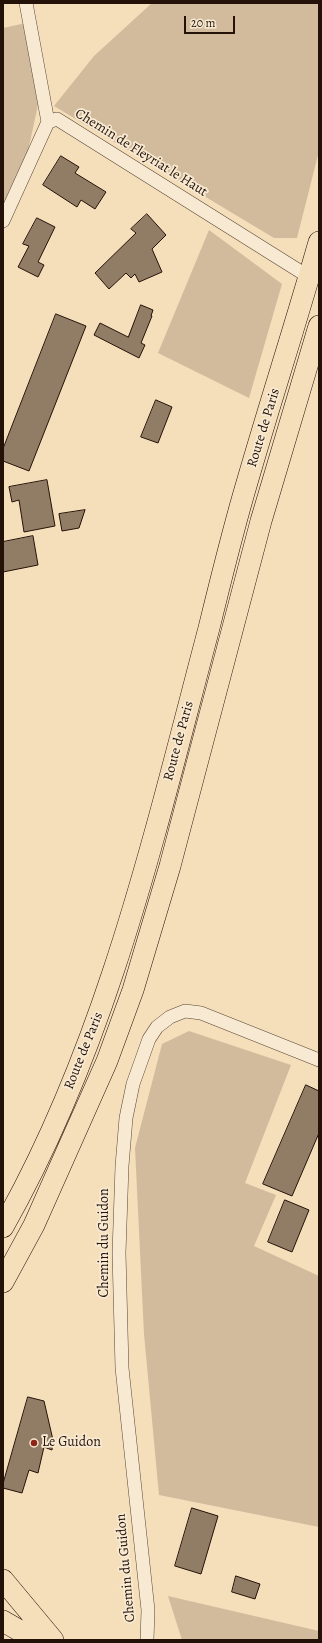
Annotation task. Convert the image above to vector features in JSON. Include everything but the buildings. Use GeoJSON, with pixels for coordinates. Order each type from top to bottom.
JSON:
{"type":"FeatureCollection","features":[{"type":"Feature","properties":{"kind":"main road","name":"Route de Paris"},"geometry":{"type":"LineString","coordinates":[[3,1227],[44,1146],[71,1085],[109,988],[143,875],[240,507],[319,242]]}},
{"type":"Feature","properties":{"kind":"main road","name":"Route de Paris"},"geometry":{"type":"LineString","coordinates":[[3,1282],[34,1225],[85,1111],[107,1061],[133,990],[170,866],[261,521],[319,326]]}},
{"type":"Feature","properties":{"kind":"main road"},"geometry":{"type":"LineString","coordinates":[[3,1580],[53,1640]]}},
{"type":"Feature","properties":{"kind":"main road"},"geometry":{"type":"LineString","coordinates":[[3,1621],[36,1640]]}},
{"type":"Feature","properties":{"kind":"street"},"geometry":{"type":"LineString","coordinates":[[3,221],[48,122],[26,3]]}},
{"type":"Feature","properties":{"kind":"street","name":"Chemin de Fleyriat le Haut"},"geometry":{"type":"LineString","coordinates":[[48,122],[57,119],[309,276]]}},
{"type":"Feature","properties":{"kind":"street","name":"Chemin du Guidon"},"geometry":{"type":"LineString","coordinates":[[147,1640],[148,1610],[122,1368],[119,1253],[122,1166],[126,1118],[133,1084],[149,1039],[153,1033],[170,1017],[185,1011],[201,1013],[319,1060]]}},
{"type":"Feature","properties":{"kind":"shaded area"},"geometry":{"type":"Polygon","coordinates":[[[152,3],[319,3],[319,151],[297,238],[274,238],[54,106],[94,56],[152,3]]]}},
{"type":"Feature","properties":{"kind":"shaded area"},"geometry":{"type":"Polygon","coordinates":[[[26,23],[38,105],[28,151],[3,204],[3,28],[26,23]]]}},
{"type":"Feature","properties":{"kind":"shaded area"},"geometry":{"type":"Polygon","coordinates":[[[209,230],[282,284],[249,398],[158,353],[209,230]]]}},
{"type":"Feature","properties":{"kind":"shaded area"},"geometry":{"type":"Polygon","coordinates":[[[189,1031],[291,1065],[245,1183],[276,1195],[254,1246],[319,1276],[319,1527],[159,1495],[144,1334],[135,1148],[162,1044],[189,1031]]]}},
{"type":"Feature","properties":{"kind":"shaded area"},"geometry":{"type":"Polygon","coordinates":[[[168,1596],[319,1631],[319,1640],[182,1640],[168,1596]]]}},
{"type":"Feature","properties":{"kind":"place","name":"Le Guidon"},"geometry":{"type":"Point","coordinates":[34,1443]}}]}
